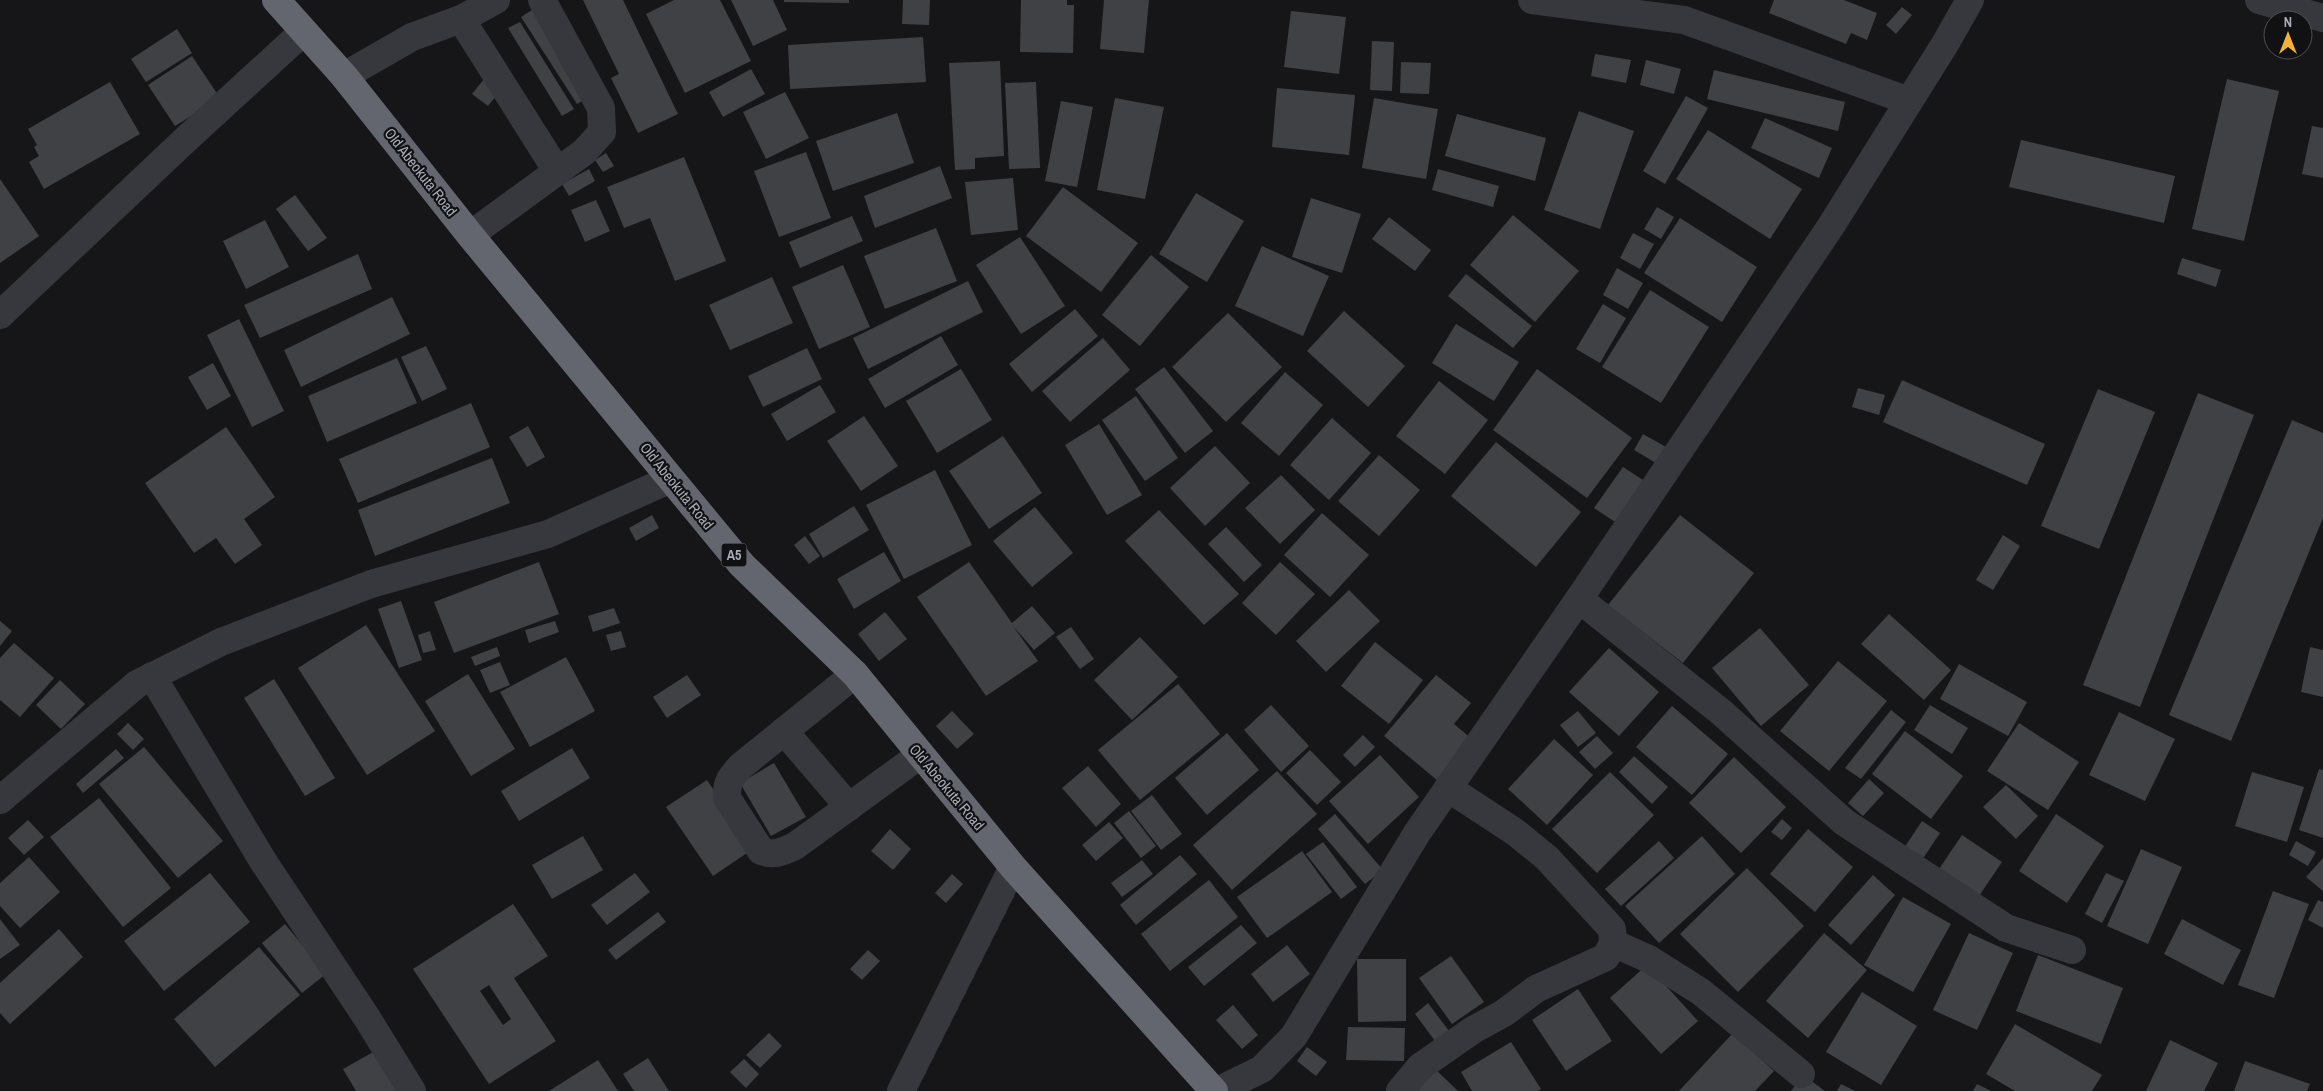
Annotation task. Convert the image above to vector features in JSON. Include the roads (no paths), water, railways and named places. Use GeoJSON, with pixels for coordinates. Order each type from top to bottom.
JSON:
{"type":"FeatureCollection","features":[{"type":"Feature","properties":{"kind":"highway","name":"Old Abeokuta Road"},"geometry":{"type":"LineString","coordinates":[[276,0],[344,76],[470,235],[742,565],[855,674],[1013,867],[1216,1091]]}},
{"type":"Feature","properties":{"kind":"street"},"geometry":{"type":"LineString","coordinates":[[344,76],[412,37],[461,19],[496,0]]}},
{"type":"Feature","properties":{"kind":"street"},"geometry":{"type":"LineString","coordinates":[[470,235],[584,152],[602,132],[601,108],[542,0]]}},
{"type":"Feature","properties":{"kind":"street"},"geometry":{"type":"LineString","coordinates":[[1532,0],[1684,20],[1909,101]]}},
{"type":"Feature","properties":{"kind":"street"},"geometry":{"type":"LineString","coordinates":[[1216,1091],[1262,1069],[1294,1036],[1417,833],[1831,226],[1970,0]]}},
{"type":"Feature","properties":{"kind":"street"},"geometry":{"type":"LineString","coordinates":[[2259,0],[2323,18]]}},
{"type":"Feature","properties":{"kind":"street"},"geometry":{"type":"LineString","coordinates":[[461,19],[557,171]]}},
{"type":"Feature","properties":{"kind":"street"},"geometry":{"type":"LineString","coordinates":[[0,315],[183,142],[303,32]]}},
{"type":"Feature","properties":{"kind":"street"},"geometry":{"type":"LineString","coordinates":[[0,800],[137,684],[221,642],[370,584],[548,534],[671,479]]}},
{"type":"Feature","properties":{"kind":"street"},"geometry":{"type":"LineString","coordinates":[[1578,599],[1721,712],[1844,822],[2006,928],[2072,950]]}},
{"type":"Feature","properties":{"kind":"street"},"geometry":{"type":"LineString","coordinates":[[855,674],[741,766],[729,780],[726,788],[727,798],[761,851],[778,854],[795,846],[920,755]]}},
{"type":"Feature","properties":{"kind":"street"},"geometry":{"type":"LineString","coordinates":[[152,676],[263,861],[367,1018],[412,1091]]}},
{"type":"Feature","properties":{"kind":"street"},"geometry":{"type":"LineString","coordinates":[[784,732],[849,807]]}},
{"type":"Feature","properties":{"kind":"street"},"geometry":{"type":"LineString","coordinates":[[1400,1091],[1420,1067],[1473,1030],[1504,1013],[1536,989],[1606,957],[1613,943],[1612,930],[1546,858],[1515,832],[1448,788]]}},
{"type":"Feature","properties":{"kind":"street"},"geometry":{"type":"LineString","coordinates":[[901,1091],[1013,867]]}},
{"type":"Feature","properties":{"kind":"street"},"geometry":{"type":"LineString","coordinates":[[1613,943],[1649,959],[1701,992],[1801,1074]]}}]}
